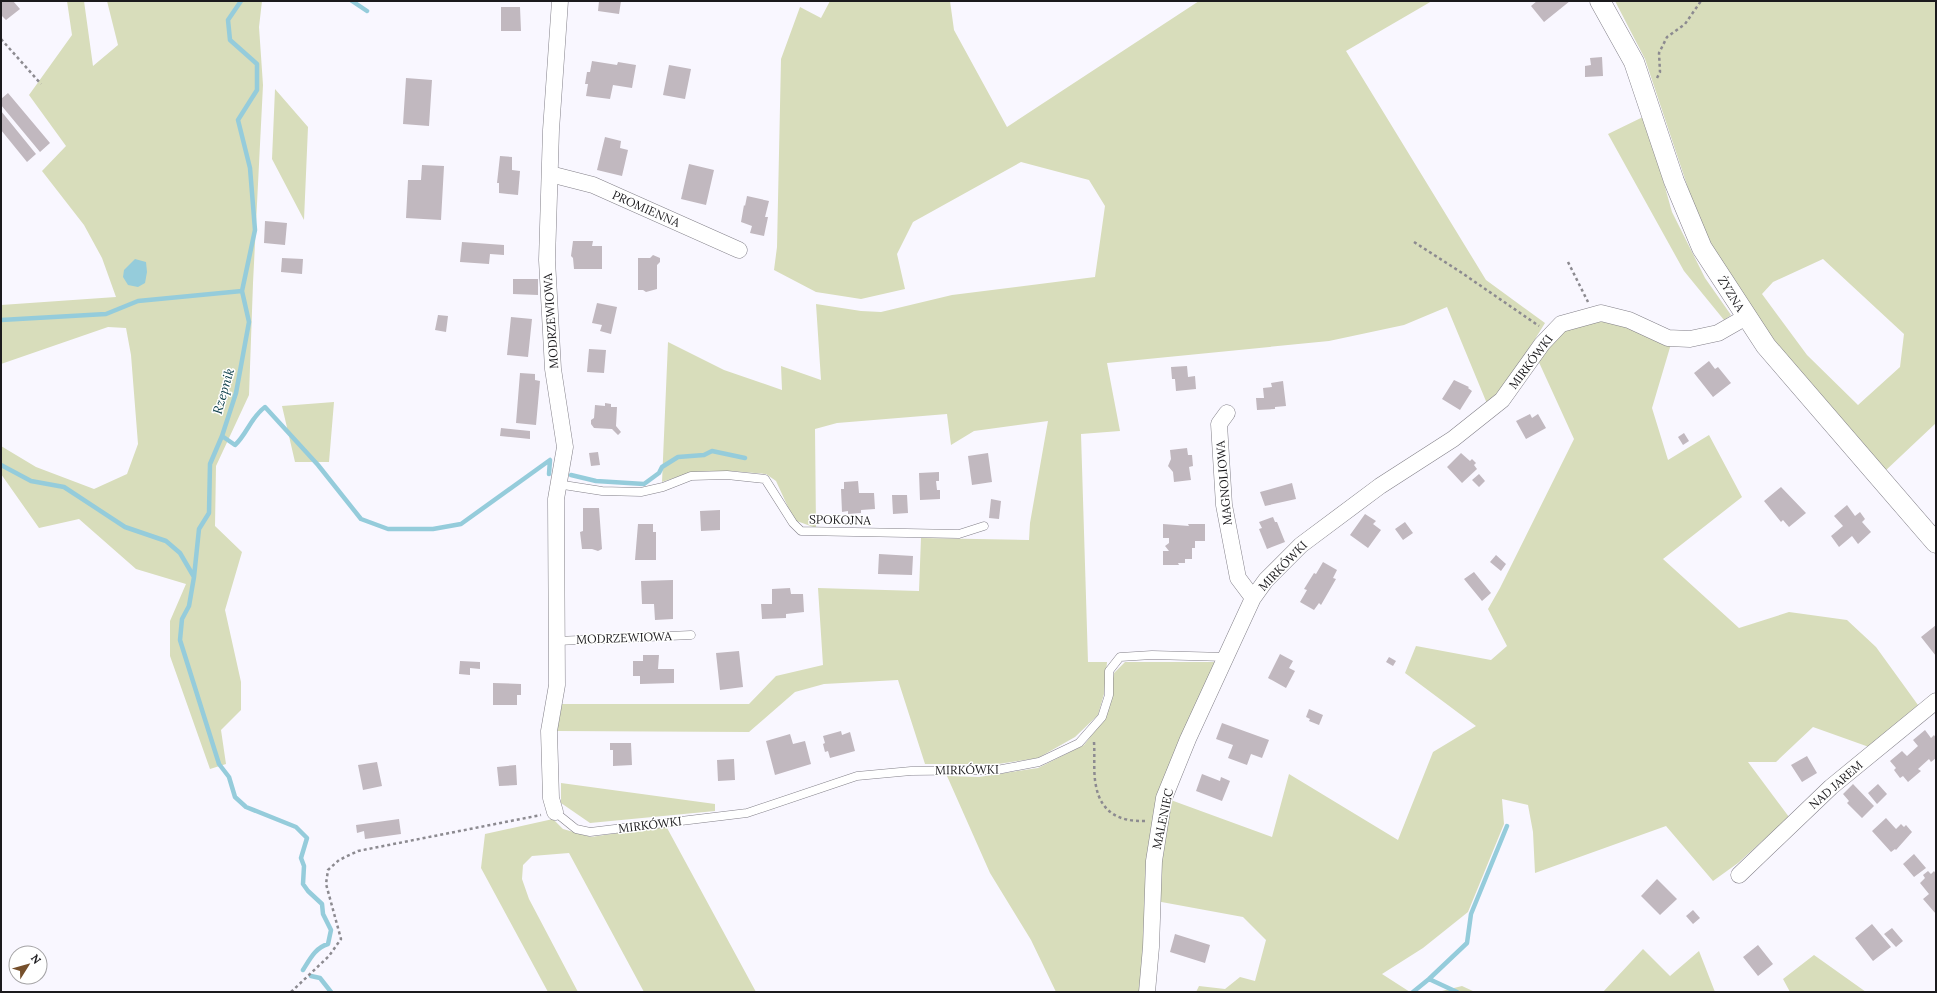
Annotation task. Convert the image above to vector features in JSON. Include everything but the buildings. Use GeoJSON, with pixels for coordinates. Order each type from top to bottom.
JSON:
{"type":"FeatureCollection","features":[{"type":"Feature","properties":{"kind":"street","name":"MODRZEWIOWA"},"geometry":{"type":"LineString","coordinates":[[555,812],[551,798],[549,731],[557,685],[556,498],[557,484],[565,447],[553,369],[547,260],[550,174],[560,1]]}},
{"type":"Feature","properties":{"kind":"street","name":"ŻYZNA"},"geometry":{"type":"LineString","coordinates":[[1600,1],[1634,62],[1674,181],[1702,248],[1766,346],[1936,543]]}},
{"type":"Feature","properties":{"kind":"street","name":"PROMIENNA"},"geometry":{"type":"LineString","coordinates":[[550,174],[593,185],[739,250]]}},
{"type":"Feature","properties":{"kind":"street","name":"MIRKÓWKI"},"geometry":{"type":"LineString","coordinates":[[1226,657],[1253,598],[1266,580],[1301,545],[1380,486],[1453,439],[1502,400],[1542,344],[1562,324],[1601,313],[1629,320],[1668,338],[1690,339],[1718,333],[1746,317]]}},
{"type":"Feature","properties":{"kind":"street","name":"MAGNOLIOWA"},"geometry":{"type":"LineString","coordinates":[[1227,413],[1219,424],[1224,505],[1238,578],[1253,598]]}},
{"type":"Feature","properties":{"kind":"street","name":"MALENIEC"},"geometry":{"type":"LineString","coordinates":[[1147,992],[1151,947],[1154,861],[1164,798],[1188,739],[1226,657]]}},
{"type":"Feature","properties":{"kind":"street","name":"NAD JAREM"},"geometry":{"type":"LineString","coordinates":[[1739,875],[1831,787],[1936,701]]}},
{"type":"Feature","properties":{"kind":"lane","name":"SPOKOJNA"},"geometry":{"type":"LineString","coordinates":[[557,484],[602,491],[640,492],[663,487],[691,476],[734,476],[765,479],[793,523],[801,531],[959,534],[984,526]]}},
{"type":"Feature","properties":{"kind":"lane","name":"MODRZEWIOWA"},"geometry":{"type":"LineString","coordinates":[[557,641],[691,635]]}},
{"type":"Feature","properties":{"kind":"lane","name":"MIRKÓWKI"},"geometry":{"type":"LineString","coordinates":[[555,812],[576,829],[590,832],[747,813],[857,776],[911,771],[997,770],[1039,762],[1078,743],[1102,717],[1109,695],[1109,671],[1120,657],[1152,655],[1226,657]]}},
{"type":"Feature","properties":{"kind":"path"},"geometry":{"type":"LineString","coordinates":[[1646,99],[1660,72],[1659,54],[1667,37],[1685,24],[1701,1]]}},
{"type":"Feature","properties":{"kind":"path"},"geometry":{"type":"LineString","coordinates":[[1,39],[41,84]]}},
{"type":"Feature","properties":{"kind":"path"},"geometry":{"type":"LineString","coordinates":[[1414,242],[1462,273],[1551,335]]}},
{"type":"Feature","properties":{"kind":"path"},"geometry":{"type":"LineString","coordinates":[[1568,262],[1595,315]]}},
{"type":"Feature","properties":{"kind":"path"},"geometry":{"type":"LineString","coordinates":[[1092,728],[1096,786],[1103,806],[1119,818],[1137,822],[1160,821]]}},
{"type":"Feature","properties":{"kind":"path"},"geometry":{"type":"LineString","coordinates":[[291,992],[329,956],[341,939],[326,884],[328,870],[339,860],[358,851],[555,812]]}},
{"type":"Feature","properties":{"kind":"green space"},"geometry":{"type":"Polygon","coordinates":[[[67,1],[84,1],[93,66],[118,45],[107,1],[262,1],[259,27],[263,85],[249,395],[216,466],[215,526],[242,552],[225,610],[241,682],[241,710],[221,730],[226,764],[210,769],[170,656],[170,621],[186,584],[136,569],[79,519],[39,528],[1,474],[1,446],[36,467],[94,489],[127,474],[138,444],[131,355],[126,328],[108,327],[1,364],[1,305],[116,297],[102,258],[84,225],[42,171],[66,146],[29,95],[72,35],[67,1]]]}},
{"type":"Feature","properties":{"kind":"green space"},"geometry":{"type":"Polygon","coordinates":[[[830,1],[950,1],[954,30],[1007,127],[1199,1],[1432,1],[1346,51],[1486,280],[1545,323],[1511,378],[1488,406],[1447,307],[1404,325],[1329,341],[1107,363],[1120,431],[1081,434],[1088,662],[1107,662],[1104,694],[1098,715],[1075,737],[1038,758],[998,764],[925,764],[898,680],[824,684],[795,692],[749,732],[557,731],[562,704],[749,704],[776,676],[823,665],[818,588],[919,591],[921,538],[1029,540],[1030,523],[1048,421],[974,431],[951,445],[947,414],[837,423],[815,429],[816,528],[794,520],[776,481],[766,474],[731,471],[689,473],[662,482],[668,342],[724,370],[782,390],[781,366],[821,380],[816,304],[861,311],[881,312],[952,295],[1095,277],[1105,206],[1089,180],[1021,162],[913,222],[897,254],[905,289],[861,299],[816,292],[774,270],[777,247],[781,59],[800,7],[821,18],[830,1]]]}},
{"type":"Feature","properties":{"kind":"green space"},"geometry":{"type":"Polygon","coordinates":[[[1615,1],[1936,1],[1936,423],[1884,472],[1744,304],[1708,248],[1645,59],[1615,1]],[[1823,259],[1773,282],[1762,294],[1807,355],[1858,405],[1900,367],[1904,334],[1823,259]]]}},
{"type":"Feature","properties":{"kind":"green space"},"geometry":{"type":"Polygon","coordinates":[[[275,89],[308,127],[304,220],[272,159],[275,89]]]}},
{"type":"Feature","properties":{"kind":"green space"},"geometry":{"type":"Polygon","coordinates":[[[1645,116],[1672,212],[1705,278],[1731,315],[1724,320],[1684,271],[1608,134],[1645,116]]]}},
{"type":"Feature","properties":{"kind":"green space"},"geometry":{"type":"Polygon","coordinates":[[[1597,319],[1627,325],[1671,344],[1652,408],[1668,460],[1709,435],[1742,497],[1663,559],[1739,628],[1789,612],[1847,620],[1876,647],[1918,705],[1869,747],[1813,727],[1776,762],[1748,762],[1789,817],[1738,863],[1713,881],[1666,826],[1535,873],[1533,832],[1528,805],[1502,799],[1504,824],[1468,912],[1423,948],[1382,974],[1410,992],[1196,992],[1199,986],[1225,989],[1240,977],[1255,981],[1266,940],[1243,917],[1156,901],[1168,799],[1272,837],[1289,774],[1398,840],[1433,752],[1476,726],[1405,673],[1416,646],[1491,660],[1507,646],[1488,609],[1500,588],[1574,439],[1537,358],[1565,330],[1597,319]]]}},
{"type":"Feature","properties":{"kind":"green space"},"geometry":{"type":"Polygon","coordinates":[[[334,402],[329,462],[295,462],[282,406],[334,402]]]}},
{"type":"Feature","properties":{"kind":"green space"},"geometry":{"type":"Polygon","coordinates":[[[1125,662],[1217,662],[1163,789],[1143,992],[1056,992],[1031,940],[990,873],[947,776],[979,777],[1038,768],[1084,745],[1106,717],[1114,673],[1125,662]]]}},
{"type":"Feature","properties":{"kind":"green space"},"geometry":{"type":"Polygon","coordinates":[[[561,783],[715,804],[715,811],[590,823],[561,803],[561,783]]]}},
{"type":"Feature","properties":{"kind":"green space"},"geometry":{"type":"Polygon","coordinates":[[[553,819],[563,829],[591,837],[666,826],[756,992],[644,992],[569,853],[532,856],[523,865],[522,879],[529,899],[578,992],[548,992],[481,868],[485,834],[553,819]]]}},
{"type":"Feature","properties":{"kind":"green space"},"geometry":{"type":"Polygon","coordinates":[[[1643,949],[1670,976],[1699,951],[1715,992],[1603,992],[1643,949]]]}},
{"type":"Feature","properties":{"kind":"green space"},"geometry":{"type":"Polygon","coordinates":[[[1814,955],[1866,992],[1790,992],[1783,979],[1814,955]]]}},
{"type":"Feature","properties":{"kind":"green space"},"geometry":{"type":"Polygon","coordinates":[[[1462,986],[1475,992],[1438,992],[1462,986]]]}},
{"type":"Feature","properties":{"kind":"water"},"geometry":{"type":"Polygon","coordinates":[[[135,259],[146,262],[147,272],[145,283],[138,287],[128,285],[123,277],[124,270],[135,259]]]}},
{"type":"Feature","properties":{"kind":"waterway","name":"Rzepnik"},"geometry":{"type":"LineString","coordinates":[[1,465],[31,481],[64,487],[125,527],[166,541],[180,553],[194,577],[199,529],[209,513],[210,464],[222,436],[236,393],[249,322],[242,291],[255,230],[250,168],[238,120],[257,90],[257,64],[230,40],[228,20],[241,1]]}},
{"type":"Feature","properties":{"kind":"waterway"},"geometry":{"type":"LineString","coordinates":[[352,1],[367,11]]}},
{"type":"Feature","properties":{"kind":"waterway"},"geometry":{"type":"LineString","coordinates":[[1,320],[106,314],[138,301],[242,291]]}},
{"type":"Feature","properties":{"kind":"waterway"},"geometry":{"type":"LineString","coordinates":[[222,436],[235,445],[243,436],[256,416],[265,407],[318,465],[361,519],[388,529],[433,529],[461,524],[550,460],[549,474]]}},
{"type":"Feature","properties":{"kind":"waterway"},"geometry":{"type":"LineString","coordinates":[[571,475],[596,481],[644,484],[659,473],[662,467],[678,457],[704,455],[712,451],[745,458]]}},
{"type":"Feature","properties":{"kind":"waterway"},"geometry":{"type":"LineString","coordinates":[[194,577],[189,606],[182,619],[180,640],[219,764],[229,777],[235,797],[246,807],[296,827],[307,838],[301,858],[304,866],[303,884],[322,904],[323,914],[331,930],[328,944],[316,951],[303,970]]}},
{"type":"Feature","properties":{"kind":"waterway"},"geometry":{"type":"LineString","coordinates":[[1413,992],[1467,943],[1471,914],[1507,826]]}},
{"type":"Feature","properties":{"kind":"waterway"},"geometry":{"type":"LineString","coordinates":[[311,976],[320,978],[331,992]]}},
{"type":"Feature","properties":{"kind":"waterway"},"geometry":{"type":"LineString","coordinates":[[1429,979],[1457,992]]}}]}
